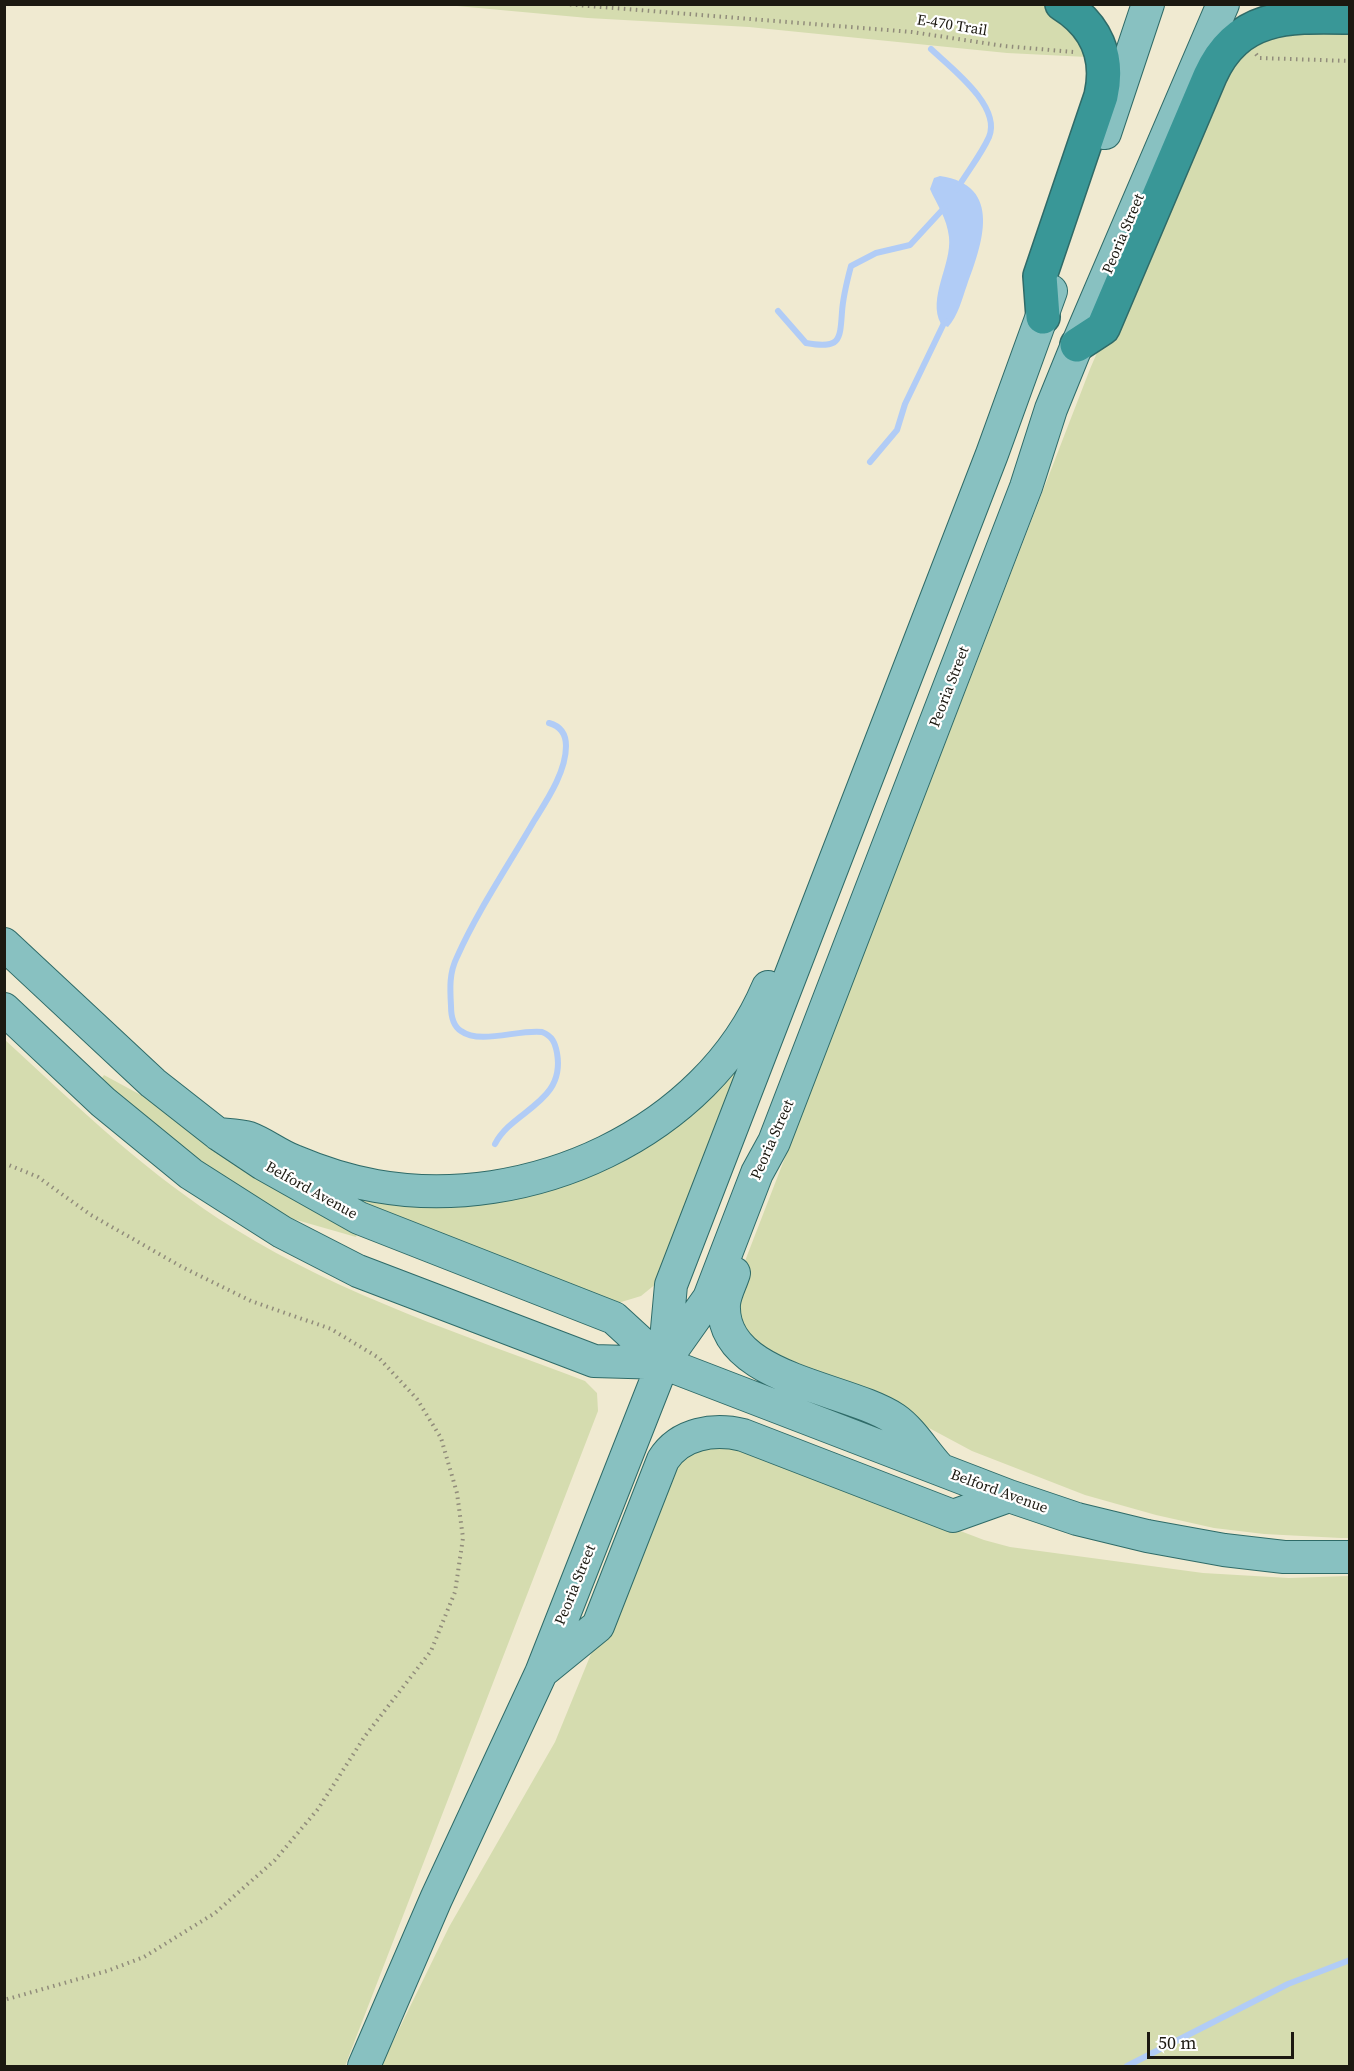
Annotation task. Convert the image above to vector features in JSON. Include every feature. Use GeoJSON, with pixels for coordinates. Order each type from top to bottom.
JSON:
{"type":"FeatureCollection","features":[{"type":"Feature","properties":{"kind":"highway"},"geometry":{"type":"LineString","coordinates":[[1042,317],[1040,276],[1101,96],[1104,79],[1102,53],[1096,37],[1080,17],[1062,4]]}},
{"type":"Feature","properties":{"kind":"highway"},"geometry":{"type":"LineString","coordinates":[[1077,345],[1103,328],[1210,76],[1227,48],[1251,30],[1270,20],[1298,16],[1350,17]]}},
{"type":"Feature","properties":{"kind":"main road","name":"Peoria Street"},"geometry":{"type":"LineString","coordinates":[[663,1363],[671,1285],[1042,317],[1148,4]]}},
{"type":"Feature","properties":{"kind":"main road","name":"Peoria Street"},"geometry":{"type":"LineString","coordinates":[[364,2067],[436,1899],[541,1673],[663,1363],[709,1298],[757,1173],[774,1142],[1014,519],[1051,409],[1223,4]]}},
{"type":"Feature","properties":{"kind":"main road"},"geometry":{"type":"LineString","coordinates":[[218,1134],[249,1138],[291,1160],[343,1179],[408,1190],[466,1190],[502,1185],[564,1169],[603,1153],[653,1123],[683,1100],[733,1047],[767,991],[815,871],[841,844]]}},
{"type":"Feature","properties":{"kind":"main road","name":"Belford Avenue"},"geometry":{"type":"LineString","coordinates":[[4,944],[153,1083],[218,1134],[284,1178],[359,1218],[614,1318],[663,1363]]}},
{"type":"Feature","properties":{"kind":"main road","name":"Belford Avenue"},"geometry":{"type":"LineString","coordinates":[[4,1009],[102,1102],[166,1155],[247,1211],[317,1251],[358,1271],[594,1361],[663,1363],[940,1470],[1077,1519],[1172,1542],[1266,1555],[1350,1557]]}},
{"type":"Feature","properties":{"kind":"main road"},"geometry":{"type":"LineString","coordinates":[[774,1142],[771,1180],[724,1299],[724,1313],[732,1336],[746,1354],[768,1368],[896,1420],[940,1470]]}},
{"type":"Feature","properties":{"kind":"main road"},"geometry":{"type":"LineString","coordinates":[[541,1673],[597,1626],[663,1460],[674,1447],[693,1436],[716,1432],[743,1436],[953,1516],[1009,1496]]}},
{"type":"Feature","properties":{"kind":"path","name":"E-470 Trail"},"geometry":{"type":"LineString","coordinates":[[564,4],[895,30],[1004,46],[1084,52]]}},
{"type":"Feature","properties":{"kind":"path"},"geometry":{"type":"LineString","coordinates":[[1254,51],[1259,58],[1350,61]]}},
{"type":"Feature","properties":{"kind":"path"},"geometry":{"type":"LineString","coordinates":[[4,1163],[32,1174],[91,1215],[182,1267],[251,1301],[332,1329],[379,1358],[417,1399],[441,1438],[458,1493],[463,1538],[455,1592],[431,1651],[365,1736],[318,1809],[275,1860],[215,1913],[144,1957],[107,1971],[4,2000]]}},
{"type":"Feature","properties":{"kind":"green space"},"geometry":{"type":"Polygon","coordinates":[[[446,5],[1045,5],[1069,19],[1087,57],[1007,53],[749,27],[588,18],[446,5]]]}},
{"type":"Feature","properties":{"kind":"green space"},"geometry":{"type":"Polygon","coordinates":[[[1350,27],[1349,1538],[1341,1538],[1264,1534],[1214,1528],[1156,1515],[1085,1495],[972,1451],[873,1398],[749,1345],[733,1292],[1090,369],[1205,102],[1254,39],[1350,27]]]}},
{"type":"Feature","properties":{"kind":"green space"},"geometry":{"type":"Polygon","coordinates":[[[4,1039],[144,1164],[173,1187],[235,1229],[276,1253],[362,1295],[585,1381],[597,1393],[598,1411],[345,2066],[5,2066],[4,1039]]]}},
{"type":"Feature","properties":{"kind":"green space"},"geometry":{"type":"Polygon","coordinates":[[[737,1063],[741,1066],[657,1283],[641,1296],[618,1303],[394,1220],[344,1193],[512,1193],[737,1063]]]}},
{"type":"Feature","properties":{"kind":"green space"},"geometry":{"type":"Polygon","coordinates":[[[104,1075],[161,1106],[359,1230],[356,1237],[286,1217],[238,1192],[99,1082],[104,1075]]]}},
{"type":"Feature","properties":{"kind":"green space"},"geometry":{"type":"Polygon","coordinates":[[[729,1443],[984,1540],[1010,1547],[1203,1573],[1289,1578],[1349,1576],[1349,2066],[381,2066],[449,1927],[555,1742],[660,1485],[681,1453],[729,1443]]]}},
{"type":"Feature","properties":{"kind":"water"},"geometry":{"type":"Polygon","coordinates":[[[940,176],[960,182],[973,191],[981,204],[983,219],[982,235],[973,269],[957,313],[948,327],[941,324],[937,314],[937,303],[949,248],[949,237],[944,218],[930,189],[934,178],[940,176]]]}},
{"type":"Feature","properties":{"kind":"waterway"},"geometry":{"type":"LineString","coordinates":[[931,49],[972,88],[988,113],[991,125],[986,144],[957,189]]}},
{"type":"Feature","properties":{"kind":"waterway"},"geometry":{"type":"LineString","coordinates":[[778,311],[806,343],[826,345],[836,341],[839,336],[844,294],[851,266],[876,253],[910,245],[945,207]]}},
{"type":"Feature","properties":{"kind":"waterway"},"geometry":{"type":"LineString","coordinates":[[870,462],[897,430],[905,404],[945,321]]}},
{"type":"Feature","properties":{"kind":"waterway"},"geometry":{"type":"LineString","coordinates":[[495,1144],[503,1132],[546,1095],[554,1084],[558,1070],[556,1049],[551,1038],[542,1032],[478,1037],[458,1029],[451,1013],[451,975],[454,963],[474,922],[550,795],[563,766],[565,737],[562,731],[549,723]]}},
{"type":"Feature","properties":{"kind":"waterway"},"geometry":{"type":"LineString","coordinates":[[1127,2066],[1288,1984],[1350,1960]]}}]}
